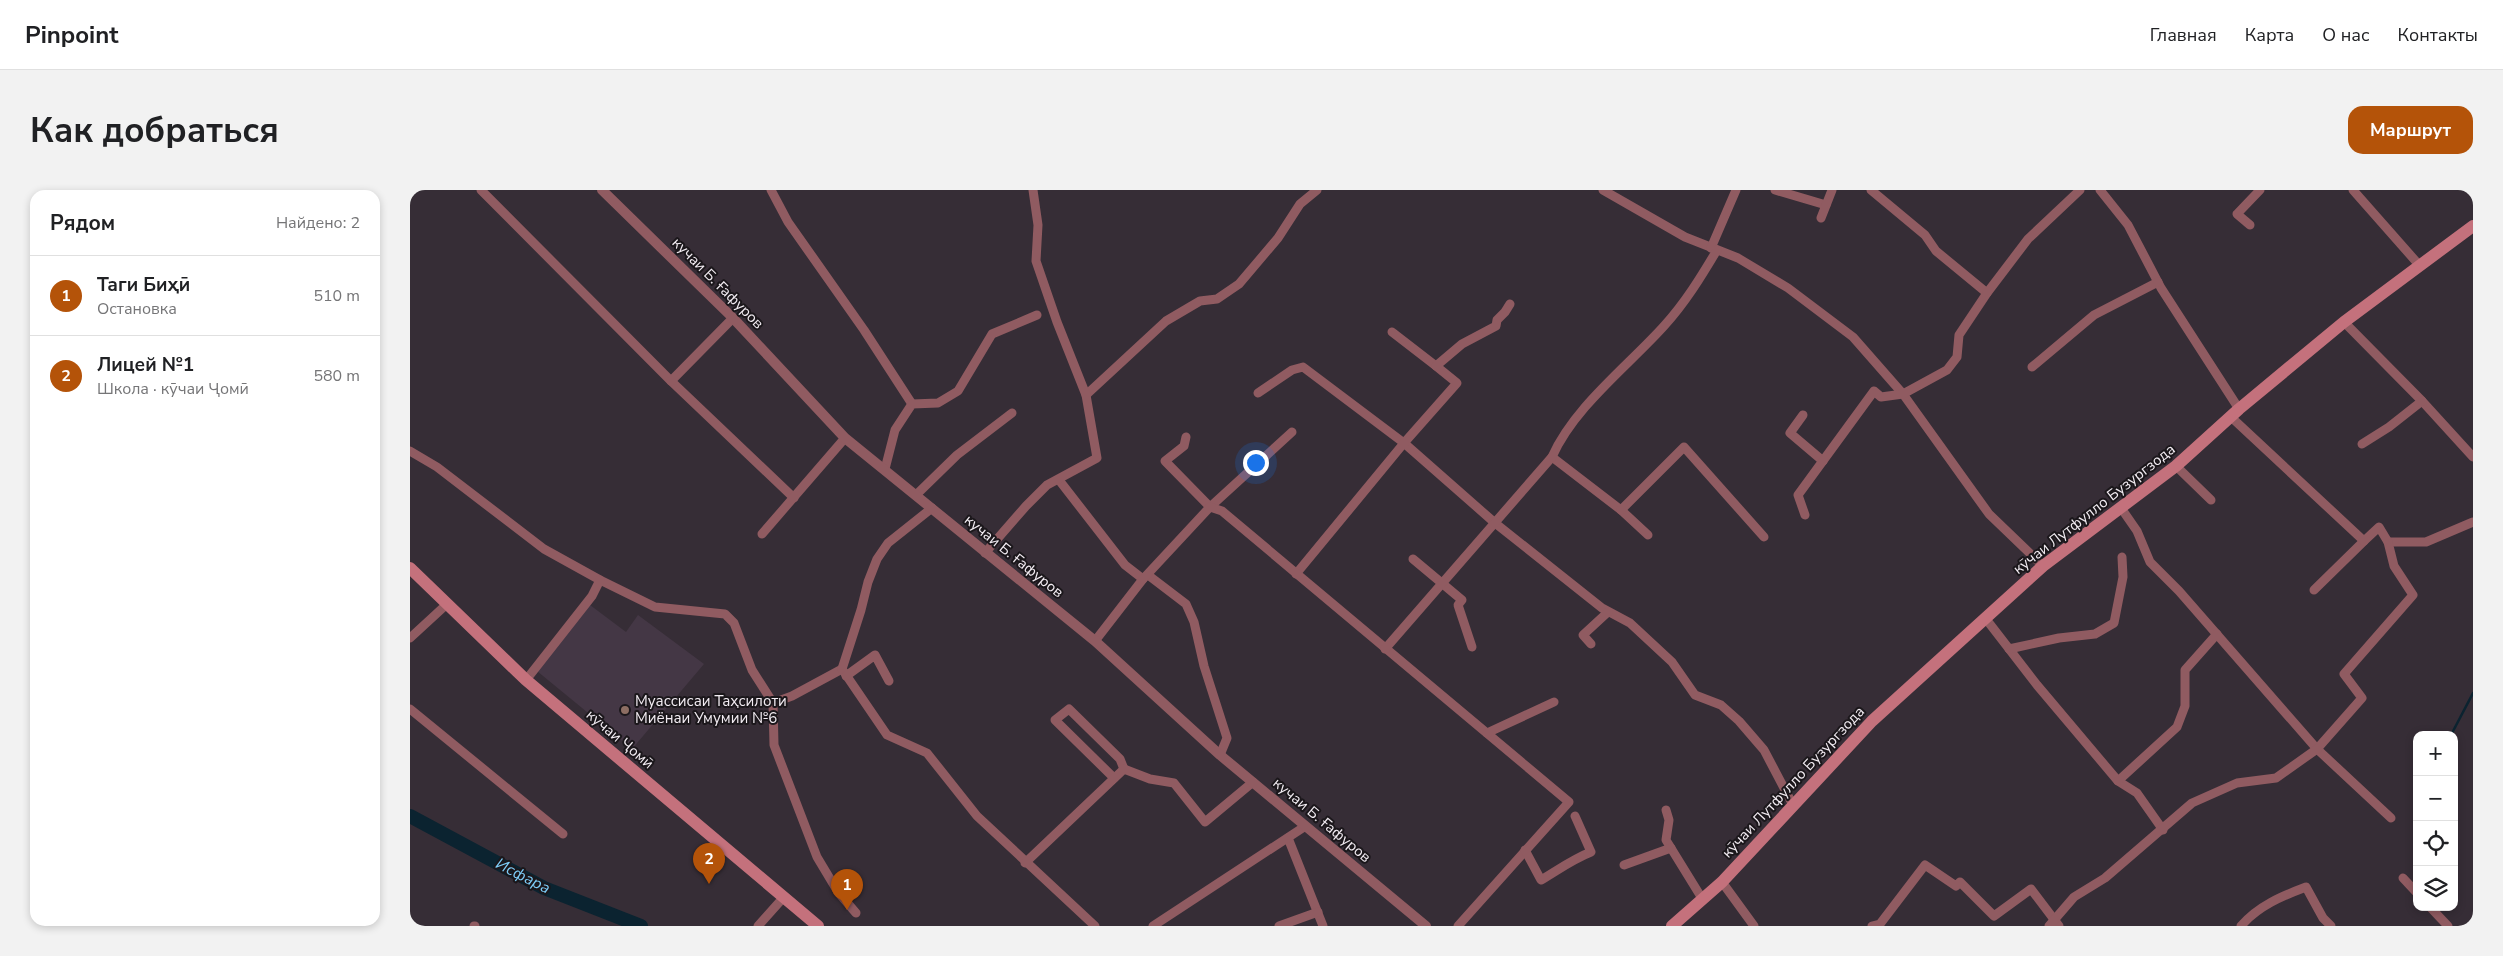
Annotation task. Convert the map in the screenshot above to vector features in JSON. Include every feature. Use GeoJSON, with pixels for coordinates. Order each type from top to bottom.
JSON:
{"type":"FeatureCollection","features":[{"type":"Feature","properties":{"kind":"main road","name":"кӯчаи Лутфулло Бузургзода"},"geometry":{"type":"LineString","coordinates":[[1672,926],[1722,882],[1872,721],[1986,620],[2043,566],[2176,466],[2235,413],[2344,322],[2473,226]]}},
{"type":"Feature","properties":{"kind":"main road","name":"кӯчаи Ҷомӣ"},"geometry":{"type":"LineString","coordinates":[[410,568],[526,680],[818,926]]}},
{"type":"Feature","properties":{"kind":"street"},"geometry":{"type":"LineString","coordinates":[[481,190],[670,380],[794,498]]}},
{"type":"Feature","properties":{"kind":"street","name":"кучаи Б. Ғафуров"},"geometry":{"type":"LineString","coordinates":[[602,190],[733,318],[845,438],[1096,641],[1220,756],[1426,926]]}},
{"type":"Feature","properties":{"kind":"street"},"geometry":{"type":"LineString","coordinates":[[771,190],[788,222],[864,330],[912,404]]}},
{"type":"Feature","properties":{"kind":"street"},"geometry":{"type":"LineString","coordinates":[[985,553],[1047,485],[1098,458],[1086,394],[1057,322],[1036,260],[1038,225],[1033,190]]}},
{"type":"Feature","properties":{"kind":"street"},"geometry":{"type":"LineString","coordinates":[[1086,394],[1166,321],[1200,301],[1217,299],[1239,284],[1278,238],[1300,204],[1318,190]]}},
{"type":"Feature","properties":{"kind":"street"},"geometry":{"type":"LineString","coordinates":[[1603,190],[1652,220],[1738,258],[1788,288],[1853,337],[1904,394],[1989,514],[2043,566]]}},
{"type":"Feature","properties":{"kind":"street"},"geometry":{"type":"LineString","coordinates":[[1385,649],[1552,457],[1560,438],[1687,300],[1714,249],[1736,190]]}},
{"type":"Feature","properties":{"kind":"street"},"geometry":{"type":"LineString","coordinates":[[1775,190],[1826,206]]}},
{"type":"Feature","properties":{"kind":"street"},"geometry":{"type":"LineString","coordinates":[[1820,218],[1832,190]]}},
{"type":"Feature","properties":{"kind":"street"},"geometry":{"type":"LineString","coordinates":[[1871,190],[1925,235],[1936,251],[1987,294]]}},
{"type":"Feature","properties":{"kind":"street"},"geometry":{"type":"LineString","coordinates":[[1805,515],[1798,495],[1874,391],[1881,397],[1904,394],[1937,376],[1952,364],[1957,357],[1959,335],[1987,294],[2028,239],[2080,190]]}},
{"type":"Feature","properties":{"kind":"street"},"geometry":{"type":"LineString","coordinates":[[2100,190],[2128,225],[2158,282],[2235,413],[2364,542]]}},
{"type":"Feature","properties":{"kind":"street"},"geometry":{"type":"LineString","coordinates":[[2250,225],[2238,214],[2260,190]]}},
{"type":"Feature","properties":{"kind":"street"},"geometry":{"type":"LineString","coordinates":[[2353,190],[2420,266]]}},
{"type":"Feature","properties":{"kind":"street"},"geometry":{"type":"LineString","coordinates":[[2032,367],[2094,315],[2158,282]]}},
{"type":"Feature","properties":{"kind":"street"},"geometry":{"type":"LineString","coordinates":[[1436,366],[1462,344],[1496,326],[1496,320],[1510,304]]}},
{"type":"Feature","properties":{"kind":"street"},"geometry":{"type":"LineString","coordinates":[[912,404],[938,403],[958,391],[992,334],[1037,314]]}},
{"type":"Feature","properties":{"kind":"street"},"geometry":{"type":"LineString","coordinates":[[670,380],[733,318]]}},
{"type":"Feature","properties":{"kind":"street"},"geometry":{"type":"LineString","coordinates":[[2344,322],[2422,400],[2473,457]]}},
{"type":"Feature","properties":{"kind":"street"},"geometry":{"type":"LineString","coordinates":[[1296,574],[1404,443],[1457,384],[1392,332]]}},
{"type":"Feature","properties":{"kind":"street"},"geometry":{"type":"LineString","coordinates":[[1258,393],[1292,370],[1303,366],[1404,443],[1495,523],[1608,612],[1630,622],[1672,662],[1695,695],[1721,705],[1739,721],[1764,750],[1793,805]]}},
{"type":"Feature","properties":{"kind":"street"},"geometry":{"type":"LineString","coordinates":[[2362,444],[2388,427],[2422,400]]}},
{"type":"Feature","properties":{"kind":"street"},"geometry":{"type":"LineString","coordinates":[[885,469],[895,430],[912,404]]}},
{"type":"Feature","properties":{"kind":"street"},"geometry":{"type":"LineString","coordinates":[[916,495],[957,455],[1012,412]]}},
{"type":"Feature","properties":{"kind":"street"},"geometry":{"type":"LineString","coordinates":[[1803,415],[1790,433],[1823,461]]}},
{"type":"Feature","properties":{"kind":"street"},"geometry":{"type":"LineString","coordinates":[[1096,641],[1146,577],[1210,507],[1292,432]]}},
{"type":"Feature","properties":{"kind":"street"},"geometry":{"type":"LineString","coordinates":[[1186,437],[1184,446],[1165,461],[1210,507],[1222,511],[1568,802],[1458,926]]}},
{"type":"Feature","properties":{"kind":"street"},"geometry":{"type":"LineString","coordinates":[[762,534],[845,438]]}},
{"type":"Feature","properties":{"kind":"street"},"geometry":{"type":"LineString","coordinates":[[1621,510],[1684,447],[1764,537]]}},
{"type":"Feature","properties":{"kind":"street"},"geometry":{"type":"LineString","coordinates":[[410,451],[438,467],[544,549],[600,580],[655,607],[725,614],[734,623],[752,670],[773,703],[774,745],[817,857],[838,892],[856,913]]}},
{"type":"Feature","properties":{"kind":"street"},"geometry":{"type":"LineString","coordinates":[[1552,457],[1621,510],[1648,535]]}},
{"type":"Feature","properties":{"kind":"street"},"geometry":{"type":"LineString","coordinates":[[2176,466],[2211,500]]}},
{"type":"Feature","properties":{"kind":"street"},"geometry":{"type":"LineString","coordinates":[[1059,480],[1125,564],[1186,604],[1194,622],[1204,666],[1227,738],[1220,756]]}},
{"type":"Feature","properties":{"kind":"street"},"geometry":{"type":"LineString","coordinates":[[932,508],[888,543],[877,559],[868,582],[844,672],[887,735],[927,753],[977,816],[1025,863],[1095,926]]}},
{"type":"Feature","properties":{"kind":"street"},"geometry":{"type":"LineString","coordinates":[[2121,508],[2137,531],[2150,562],[2179,590],[2317,749],[2391,818]]}},
{"type":"Feature","properties":{"kind":"street"},"geometry":{"type":"LineString","coordinates":[[2388,542],[2426,542],[2473,522]]}},
{"type":"Feature","properties":{"kind":"street"},"geometry":{"type":"LineString","coordinates":[[1872,926],[1880,924],[1925,865],[1956,886],[1960,882],[1994,916],[2031,889],[2054,924],[2074,897],[2105,878],[2163,830],[2192,803],[2237,783],[2276,778],[2317,749],[2362,698],[2344,674],[2413,595],[2394,566],[2388,542],[2379,527],[2314,590]]}},
{"type":"Feature","properties":{"kind":"street"},"geometry":{"type":"LineString","coordinates":[[2009,649],[2060,638],[2095,634],[2114,623],[2123,577],[2122,557]]}},
{"type":"Feature","properties":{"kind":"street"},"geometry":{"type":"LineString","coordinates":[[1412,559],[1462,600],[1458,605],[1472,647]]}},
{"type":"Feature","properties":{"kind":"street"},"geometry":{"type":"LineString","coordinates":[[526,680],[592,596],[600,580]]}},
{"type":"Feature","properties":{"kind":"street"},"geometry":{"type":"LineString","coordinates":[[410,638],[447,604]]}},
{"type":"Feature","properties":{"kind":"street"},"geometry":{"type":"LineString","coordinates":[[1591,644],[1583,635],[1608,612]]}},
{"type":"Feature","properties":{"kind":"street"},"geometry":{"type":"LineString","coordinates":[[1986,620],[2118,781],[2137,792],[2163,830]]}},
{"type":"Feature","properties":{"kind":"street"},"geometry":{"type":"LineString","coordinates":[[2118,781],[2177,727],[2185,706],[2185,670],[2217,634]]}},
{"type":"Feature","properties":{"kind":"street"},"geometry":{"type":"LineString","coordinates":[[773,703],[844,672],[875,655],[888,680]]}},
{"type":"Feature","properties":{"kind":"street"},"geometry":{"type":"LineString","coordinates":[[1486,734],[1554,702]]}},
{"type":"Feature","properties":{"kind":"street"},"geometry":{"type":"LineString","coordinates":[[410,709],[563,834]]}},
{"type":"Feature","properties":{"kind":"street"},"geometry":{"type":"LineString","coordinates":[[1114,778],[1055,720],[1069,709],[1120,759],[1124,769],[1150,780],[1174,783],[1205,822],[1253,782]]}},
{"type":"Feature","properties":{"kind":"street"},"geometry":{"type":"LineString","coordinates":[[1025,863],[1124,769]]}},
{"type":"Feature","properties":{"kind":"street"},"geometry":{"type":"LineString","coordinates":[[1666,810],[1669,820],[1666,840],[1703,900]]}},
{"type":"Feature","properties":{"kind":"street"},"geometry":{"type":"LineString","coordinates":[[1526,850],[1541,880],[1565,866],[1571,860],[1591,852],[1575,816]]}},
{"type":"Feature","properties":{"kind":"street"},"geometry":{"type":"LineString","coordinates":[[1153,926],[1304,826]]}},
{"type":"Feature","properties":{"kind":"street"},"geometry":{"type":"LineString","coordinates":[[1288,838],[1323,926]]}},
{"type":"Feature","properties":{"kind":"street"},"geometry":{"type":"LineString","coordinates":[[1624,865],[1671,848]]}},
{"type":"Feature","properties":{"kind":"street"},"geometry":{"type":"LineString","coordinates":[[2403,878],[2413,889]]}},
{"type":"Feature","properties":{"kind":"street"},"geometry":{"type":"LineString","coordinates":[[1722,882],[1754,926]]}},
{"type":"Feature","properties":{"kind":"street"},"geometry":{"type":"LineString","coordinates":[[2241,926],[2248,918],[2277,898],[2306,888],[2323,918],[2331,926]]}},
{"type":"Feature","properties":{"kind":"street"},"geometry":{"type":"LineString","coordinates":[[758,926],[783,898]]}},
{"type":"Feature","properties":{"kind":"street"},"geometry":{"type":"LineString","coordinates":[[2434,911],[2448,926]]}},
{"type":"Feature","properties":{"kind":"street"},"geometry":{"type":"LineString","coordinates":[[1279,926],[1318,912]]}},
{"type":"Feature","properties":{"kind":"shaded area","name":"Муассисаи Таҳсилоти Миёнаи Умумии №6"},"geometry":{"type":"Polygon","coordinates":[[[590,605],[626,632],[638,615],[704,664],[632,749],[537,671],[590,605]]]}},
{"type":"Feature","properties":{"kind":"waterway"},"geometry":{"type":"LineString","coordinates":[[2453,731],[2473,693]]}},
{"type":"Feature","properties":{"kind":"waterway","name":"Исфара"},"geometry":{"type":"LineString","coordinates":[[410,816],[544,888],[641,926]]}},
{"type":"Feature","properties":{"kind":"place","name":"Муассисаи Таҳсилоти Миёнаи Умумии №6"},"geometry":{"type":"Point","coordinates":[625,710]}},
{"type":"Feature","properties":{"kind":"place","name":"Лицей №1"},"geometry":{"type":"Point","coordinates":[709,884]}},
{"type":"Feature","properties":{"kind":"place","name":"Таги Биҳӣ"},"geometry":{"type":"Point","coordinates":[847,910]}}]}
